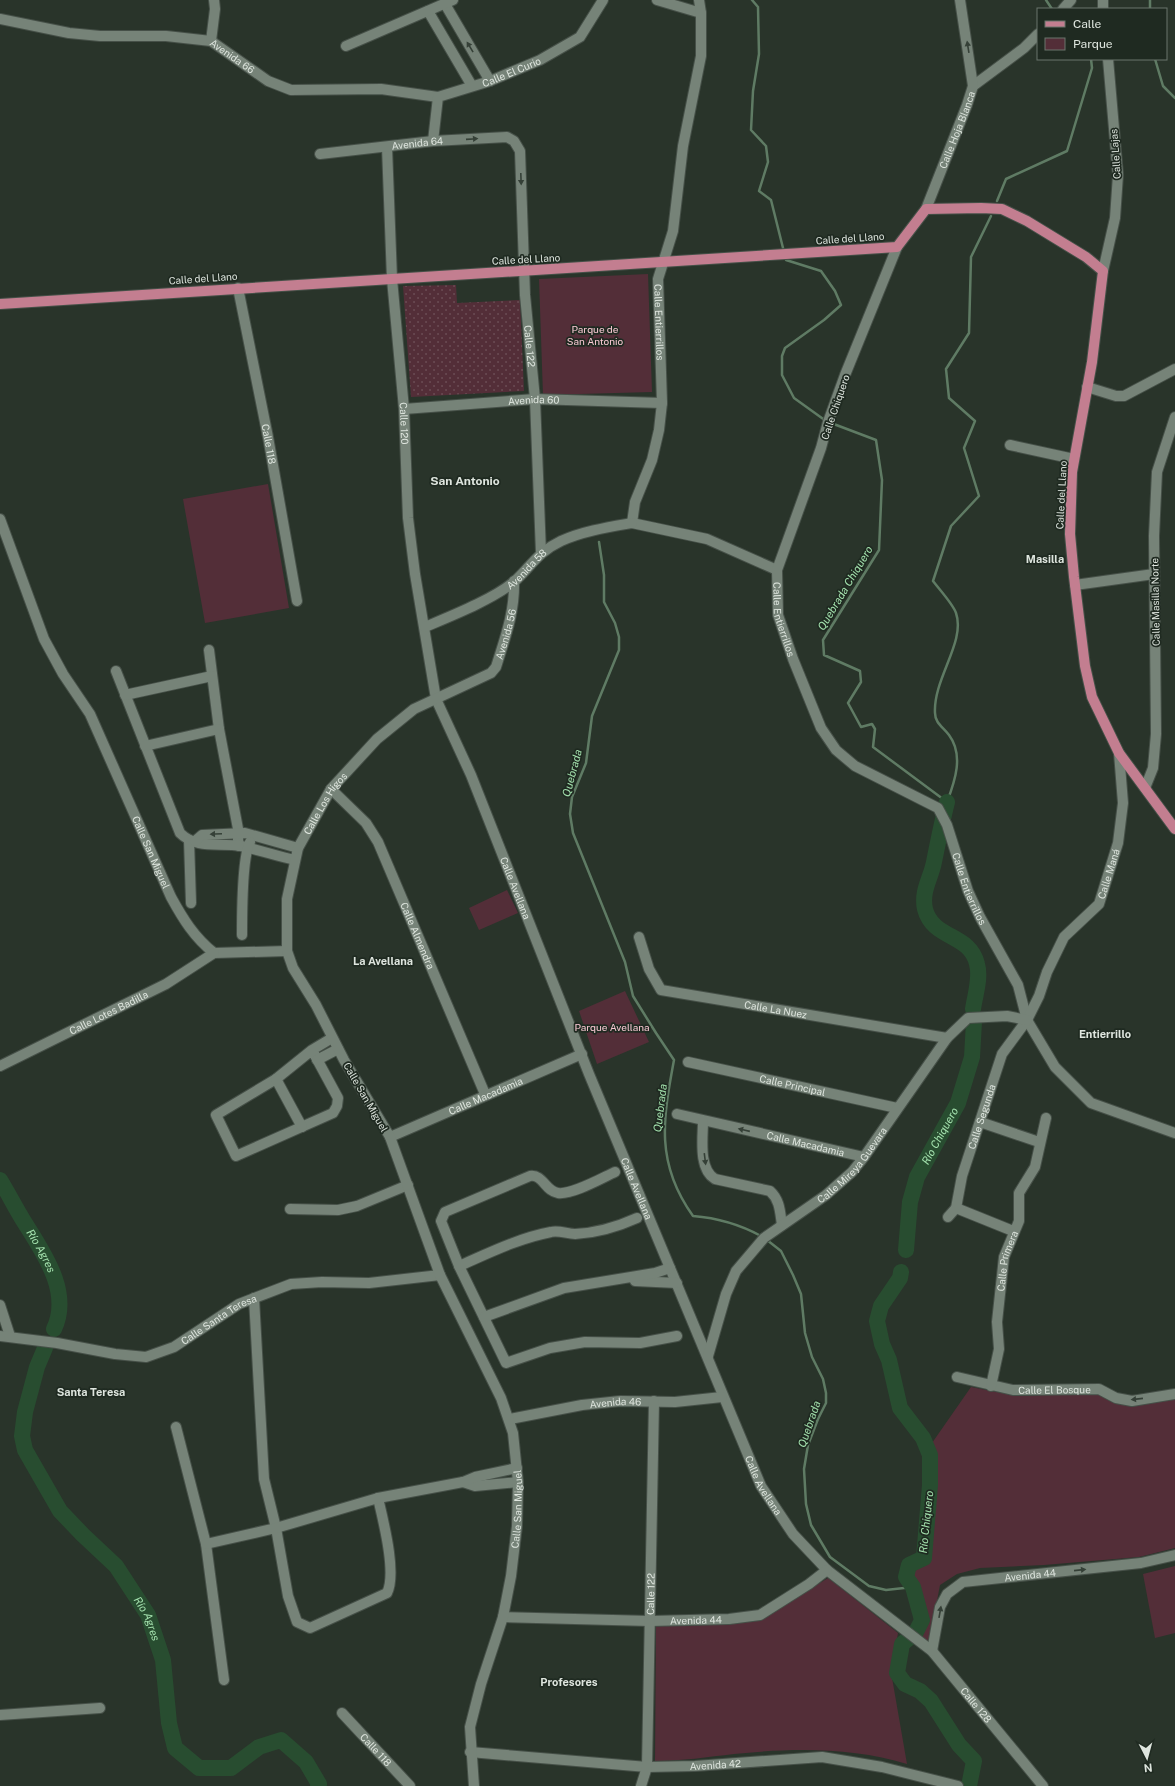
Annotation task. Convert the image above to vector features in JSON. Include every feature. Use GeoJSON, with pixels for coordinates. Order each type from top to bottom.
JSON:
{"type":"FeatureCollection","features":[{"type":"Feature","properties":{"kind":"main road","name":"Calle del Llano"},"geometry":{"type":"LineString","coordinates":[[0,304],[663,262],[767,254],[897,247],[926,209]]}},
{"type":"Feature","properties":{"kind":"main road"},"geometry":{"type":"LineString","coordinates":[[926,209],[1002,209],[1040,229],[1086,257],[1103,271]]}},
{"type":"Feature","properties":{"kind":"main road","name":"Calle del Llano"},"geometry":{"type":"LineString","coordinates":[[1103,271],[1092,362],[1074,459],[1070,534],[1085,666],[1092,697],[1119,753],[1175,829]]}},
{"type":"Feature","properties":{"kind":"street"},"geometry":{"type":"LineString","coordinates":[[211,41],[215,9],[214,0]]}},
{"type":"Feature","properties":{"kind":"street","name":"Calle El Curio"},"geometry":{"type":"LineString","coordinates":[[438,97],[490,81],[540,60],[580,37],[603,0]]}},
{"type":"Feature","properties":{"kind":"street"},"geometry":{"type":"LineString","coordinates":[[657,0],[701,13]]}},
{"type":"Feature","properties":{"kind":"street","name":"Calle Entierrillos"},"geometry":{"type":"LineString","coordinates":[[699,0],[701,13],[701,56],[684,146],[673,231],[658,279],[662,403],[659,430],[652,460],[635,502],[632,523],[707,539],[777,570],[778,615],[793,660],[821,728],[836,750],[855,766],[938,808],[947,825],[968,890],[980,917],[1018,985],[1027,1020],[1055,1066],[1091,1103],[1175,1133]]}},
{"type":"Feature","properties":{"kind":"street","name":"Calle Hoja Blanca"},"geometry":{"type":"LineString","coordinates":[[926,209],[973,86],[960,0]]}},
{"type":"Feature","properties":{"kind":"street"},"geometry":{"type":"LineString","coordinates":[[1063,8],[1071,0]]}},
{"type":"Feature","properties":{"kind":"street"},"geometry":{"type":"LineString","coordinates":[[346,46],[449,2],[490,81]]}},
{"type":"Feature","properties":{"kind":"street"},"geometry":{"type":"LineString","coordinates":[[428,11],[472,86]]}},
{"type":"Feature","properties":{"kind":"street","name":"Avenida 66"},"geometry":{"type":"LineString","coordinates":[[0,18],[69,33],[100,36],[166,36],[211,41],[268,82],[290,90],[399,90],[438,97]]}},
{"type":"Feature","properties":{"kind":"street"},"geometry":{"type":"LineString","coordinates":[[973,86],[1024,48],[1037,35]]}},
{"type":"Feature","properties":{"kind":"street","name":"Calle Lajas"},"geometry":{"type":"LineString","coordinates":[[1103,271],[1115,218],[1118,175],[1108,60]]}},
{"type":"Feature","properties":{"kind":"street"},"geometry":{"type":"LineString","coordinates":[[433,141],[438,97]]}},
{"type":"Feature","properties":{"kind":"street","name":"Avenida 64"},"geometry":{"type":"LineString","coordinates":[[320,154],[433,141],[507,137],[514,141]]}},
{"type":"Feature","properties":{"kind":"street","name":"Calle 122"},"geometry":{"type":"LineString","coordinates":[[514,141],[520,151],[524,271],[536,399],[541,553]]}},
{"type":"Feature","properties":{"kind":"street","name":"Calle 120"},"geometry":{"type":"LineString","coordinates":[[387,147],[392,279],[404,409],[408,518],[415,574],[436,699]]}},
{"type":"Feature","properties":{"kind":"street","name":"Calle Chiquero"},"geometry":{"type":"LineString","coordinates":[[777,570],[821,448],[828,422],[845,375],[897,247]]}},
{"type":"Feature","properties":{"kind":"street","name":"Calle 118"},"geometry":{"type":"LineString","coordinates":[[238,288],[268,437],[297,601]]}},
{"type":"Feature","properties":{"kind":"street"},"geometry":{"type":"LineString","coordinates":[[1087,387],[1116,396],[1124,396],[1175,369]]}},
{"type":"Feature","properties":{"kind":"street","name":"Avenida 60"},"geometry":{"type":"LineString","coordinates":[[404,409],[536,399],[662,403]]}},
{"type":"Feature","properties":{"kind":"street","name":"Calle Masilla Norte"},"geometry":{"type":"LineString","coordinates":[[1145,788],[1153,768],[1156,734],[1154,574],[1158,472],[1175,417]]}},
{"type":"Feature","properties":{"kind":"street"},"geometry":{"type":"LineString","coordinates":[[1010,445],[1074,459]]}},
{"type":"Feature","properties":{"kind":"street","name":"Calle San Miguel"},"geometry":{"type":"LineString","coordinates":[[0,519],[44,638],[90,714],[171,897],[186,925],[199,941],[214,953]]}},
{"type":"Feature","properties":{"kind":"street","name":"Avenida 58"},"geometry":{"type":"LineString","coordinates":[[425,627],[479,602],[514,581],[541,553],[561,541],[581,534],[632,523]]}},
{"type":"Feature","properties":{"kind":"street"},"geometry":{"type":"LineString","coordinates":[[1075,585],[1154,574]]}},
{"type":"Feature","properties":{"kind":"street","name":"Avenida 56"},"geometry":{"type":"LineString","coordinates":[[436,699],[491,673],[496,667],[515,600],[514,581]]}},
{"type":"Feature","properties":{"kind":"street"},"geometry":{"type":"LineString","coordinates":[[209,650],[219,729],[239,834],[238,839],[243,847],[242,935]]}},
{"type":"Feature","properties":{"kind":"street"},"geometry":{"type":"LineString","coordinates":[[116,671],[180,833],[203,845],[243,847],[295,860]]}},
{"type":"Feature","properties":{"kind":"street"},"geometry":{"type":"LineString","coordinates":[[126,695],[212,676]]}},
{"type":"Feature","properties":{"kind":"street","name":"Calle Los Higos"},"geometry":{"type":"LineString","coordinates":[[287,951],[287,899],[298,848],[331,789],[377,739],[414,709],[436,699]]}},
{"type":"Feature","properties":{"kind":"street","name":"Calle Avellana"},"geometry":{"type":"LineString","coordinates":[[436,699],[471,775],[582,1054],[708,1356],[722,1397],[761,1486],[793,1534],[827,1570],[905,1630]]}},
{"type":"Feature","properties":{"kind":"street"},"geometry":{"type":"LineString","coordinates":[[145,746],[219,729]]}},
{"type":"Feature","properties":{"kind":"street","name":"Calle Maná"},"geometry":{"type":"LineString","coordinates":[[1027,1020],[1040,996],[1047,972],[1064,937],[1099,904],[1118,842],[1123,803],[1119,753]]}},
{"type":"Feature","properties":{"kind":"street","name":"Calle Almendra"},"geometry":{"type":"LineString","coordinates":[[331,789],[366,824],[378,842],[485,1094]]}},
{"type":"Feature","properties":{"kind":"street"},"geometry":{"type":"LineString","coordinates":[[192,840],[202,835],[250,834],[298,848]]}},
{"type":"Feature","properties":{"kind":"street"},"geometry":{"type":"LineString","coordinates":[[243,847],[251,842],[250,834]]}},
{"type":"Feature","properties":{"kind":"street"},"geometry":{"type":"LineString","coordinates":[[191,903],[192,840]]}},
{"type":"Feature","properties":{"kind":"street","name":"Calle La Nuez"},"geometry":{"type":"LineString","coordinates":[[639,937],[649,969],[661,990],[948,1038]]}},
{"type":"Feature","properties":{"kind":"street"},"geometry":{"type":"LineString","coordinates":[[214,953],[287,951]]}},
{"type":"Feature","properties":{"kind":"street","name":"Calle San Miguel"},"geometry":{"type":"LineString","coordinates":[[287,951],[293,968],[316,1005],[338,1049],[390,1137],[440,1275],[510,1419],[513,1433],[518,1482],[517,1526],[511,1576],[503,1617],[481,1684],[470,1727],[470,1752],[474,1786]]}},
{"type":"Feature","properties":{"kind":"street","name":"Calle Lotes Badilla"},"geometry":{"type":"LineString","coordinates":[[0,1066],[166,984],[214,953]]}},
{"type":"Feature","properties":{"kind":"street","name":"Calle Mireya Guevara"},"geometry":{"type":"LineString","coordinates":[[708,1356],[726,1294],[736,1272],[764,1238],[826,1195],[852,1172],[948,1038],[968,1018],[1007,1016],[1027,1020]]}},
{"type":"Feature","properties":{"kind":"street","name":"Calle Segunda"},"geometry":{"type":"LineString","coordinates":[[956,1208],[962,1176],[1002,1054],[1027,1020]]}},
{"type":"Feature","properties":{"kind":"street"},"geometry":{"type":"LineString","coordinates":[[312,1050],[338,1098],[337,1106],[333,1113],[236,1156],[216,1115],[276,1078],[312,1050],[332,1038]]}},
{"type":"Feature","properties":{"kind":"street"},"geometry":{"type":"LineString","coordinates":[[317,1060],[338,1049]]}},
{"type":"Feature","properties":{"kind":"street","name":"Calle Macadamia"},"geometry":{"type":"LineString","coordinates":[[390,1137],[485,1094],[582,1054]]}},
{"type":"Feature","properties":{"kind":"street","name":"Calle Principal"},"geometry":{"type":"LineString","coordinates":[[688,1062],[897,1108]]}},
{"type":"Feature","properties":{"kind":"street"},"geometry":{"type":"LineString","coordinates":[[276,1078],[302,1127]]}},
{"type":"Feature","properties":{"kind":"street","name":"Calle Macadamia"},"geometry":{"type":"LineString","coordinates":[[677,1114],[864,1157]]}},
{"type":"Feature","properties":{"kind":"street","name":"Calle Primera"},"geometry":{"type":"LineString","coordinates":[[991,1386],[999,1348],[997,1322],[1004,1257],[1019,1221],[1019,1193],[1035,1167],[1039,1142],[1046,1118]]}},
{"type":"Feature","properties":{"kind":"street"},"geometry":{"type":"LineString","coordinates":[[703,1120],[704,1155],[706,1170],[709,1175],[715,1179],[770,1191],[776,1196],[779,1203],[782,1225]]}},
{"type":"Feature","properties":{"kind":"street"},"geometry":{"type":"LineString","coordinates":[[980,1122],[1039,1142]]}},
{"type":"Feature","properties":{"kind":"street"},"geometry":{"type":"LineString","coordinates":[[615,1172],[570,1191],[558,1193],[548,1188],[540,1178],[535,1175],[530,1176],[445,1212],[440,1221],[459,1266],[506,1363],[550,1348],[585,1342],[640,1343],[677,1336]]}},
{"type":"Feature","properties":{"kind":"street"},"geometry":{"type":"LineString","coordinates":[[290,1209],[338,1210],[357,1206],[408,1185]]}},
{"type":"Feature","properties":{"kind":"street"},"geometry":{"type":"LineString","coordinates":[[948,1217],[956,1208],[1014,1231]]}},
{"type":"Feature","properties":{"kind":"street"},"geometry":{"type":"LineString","coordinates":[[459,1266],[533,1236],[554,1231],[574,1234],[599,1231],[619,1226],[637,1218]]}},
{"type":"Feature","properties":{"kind":"street"},"geometry":{"type":"LineString","coordinates":[[484,1316],[564,1288],[654,1273],[670,1268]]}},
{"type":"Feature","properties":{"kind":"street","name":"Calle Santa Teresa"},"geometry":{"type":"LineString","coordinates":[[5,1336],[115,1354],[146,1357],[174,1347],[239,1304],[291,1284],[322,1282],[369,1283],[440,1275]]}},
{"type":"Feature","properties":{"kind":"street"},"geometry":{"type":"LineString","coordinates":[[617,1279],[677,1283]]}},
{"type":"Feature","properties":{"kind":"street"},"geometry":{"type":"LineString","coordinates":[[254,1298],[264,1479],[276,1528],[288,1596],[298,1622],[310,1628],[387,1592],[391,1585],[388,1543],[378,1498]]}},
{"type":"Feature","properties":{"kind":"street"},"geometry":{"type":"LineString","coordinates":[[0,1305],[5,1336]]}},
{"type":"Feature","properties":{"kind":"street","name":"Calle El Bosque"},"geometry":{"type":"LineString","coordinates":[[957,1377],[991,1386],[1033,1390],[1099,1389],[1116,1398],[1132,1401],[1175,1394]]}},
{"type":"Feature","properties":{"kind":"street","name":"Avenida 46"},"geometry":{"type":"LineString","coordinates":[[510,1419],[582,1405],[620,1401],[675,1402],[722,1397]]}},
{"type":"Feature","properties":{"kind":"street","name":"Calle 122"},"geometry":{"type":"LineString","coordinates":[[641,1786],[647,1767],[654,1401]]}},
{"type":"Feature","properties":{"kind":"street"},"geometry":{"type":"LineString","coordinates":[[176,1427],[206,1544],[224,1680]]}},
{"type":"Feature","properties":{"kind":"street"},"geometry":{"type":"LineString","coordinates":[[206,1544],[276,1528],[378,1498],[463,1482],[475,1477],[517,1468]]}},
{"type":"Feature","properties":{"kind":"street"},"geometry":{"type":"LineString","coordinates":[[463,1482],[475,1486],[518,1482]]}},
{"type":"Feature","properties":{"kind":"street","name":"Avenida 44"},"geometry":{"type":"LineString","coordinates":[[932,1650],[940,1607],[947,1594],[963,1582],[1141,1563],[1175,1555]]}},
{"type":"Feature","properties":{"kind":"street","name":"Avenida 44"},"geometry":{"type":"LineString","coordinates":[[503,1617],[650,1621],[729,1620],[760,1615],[809,1584],[827,1570]]}},
{"type":"Feature","properties":{"kind":"street","name":"Calle 128"},"geometry":{"type":"LineString","coordinates":[[905,1630],[932,1650],[1043,1786]]}},
{"type":"Feature","properties":{"kind":"street"},"geometry":{"type":"LineString","coordinates":[[0,1715],[100,1708]]}},
{"type":"Feature","properties":{"kind":"street","name":"Calle 118"},"geometry":{"type":"LineString","coordinates":[[342,1713],[410,1786]]}},
{"type":"Feature","properties":{"kind":"street","name":"Avenida 42"},"geometry":{"type":"LineString","coordinates":[[470,1752],[647,1767],[695,1766],[822,1757],[882,1767],[955,1785]]}},
{"type":"Feature","properties":{"kind":"green space","name":"Parque de San Antonio"},"geometry":{"type":"Polygon","coordinates":[[[648,274],[652,392],[543,395],[539,279],[648,274]]]}},
{"type":"Feature","properties":{"kind":"green space"},"geometry":{"type":"Polygon","coordinates":[[[456,285],[457,303],[520,300],[524,391],[411,397],[403,286],[456,285]]]}},
{"type":"Feature","properties":{"kind":"green space"},"geometry":{"type":"Polygon","coordinates":[[[268,484],[289,608],[205,623],[183,499],[268,484]]]}},
{"type":"Feature","properties":{"kind":"green space"},"geometry":{"type":"Polygon","coordinates":[[[507,890],[518,913],[479,930],[469,908],[507,890]]]}},
{"type":"Feature","properties":{"kind":"green space","name":"Parque Avellana"},"geometry":{"type":"Polygon","coordinates":[[[625,991],[649,1042],[597,1064],[579,1011],[625,991]]]}},
{"type":"Feature","properties":{"kind":"green space"},"geometry":{"type":"Polygon","coordinates":[[[971,1387],[1018,1396],[1063,1394],[1101,1395],[1121,1404],[1175,1398],[1175,1548],[1139,1557],[1044,1565],[980,1568],[957,1574],[940,1585],[930,1638],[927,1641],[917,1635],[924,1618],[917,1585],[911,1576],[912,1568],[927,1558],[935,1464],[932,1443],[971,1387]]]}},
{"type":"Feature","properties":{"kind":"green space"},"geometry":{"type":"Polygon","coordinates":[[[1175,1566],[1175,1633],[1155,1638],[1143,1574],[1175,1566]]]}},
{"type":"Feature","properties":{"kind":"green space"},"geometry":{"type":"Polygon","coordinates":[[[828,1578],[898,1633],[891,1672],[907,1764],[865,1754],[821,1750],[756,1752],[685,1760],[655,1761],[656,1626],[724,1624],[762,1619],[828,1578]]]}},
{"type":"Feature","properties":{"kind":"waterway","name":"Quebrada Chiquero"},"geometry":{"type":"LineString","coordinates":[[752,0],[758,7],[759,54],[753,91],[751,130],[766,146],[768,162],[759,191],[771,200],[784,252]]}},
{"type":"Feature","properties":{"kind":"waterway"},"geometry":{"type":"LineString","coordinates":[[1046,0],[1051,8]]}},
{"type":"Feature","properties":{"kind":"waterway"},"geometry":{"type":"LineString","coordinates":[[1150,0],[1150,8]]}},
{"type":"Feature","properties":{"kind":"waterway"},"geometry":{"type":"LineString","coordinates":[[997,201],[1006,179],[1067,151],[1092,68],[1091,60]]}},
{"type":"Feature","properties":{"kind":"waterway"},"geometry":{"type":"LineString","coordinates":[[1155,60],[1163,86],[1175,98]]}},
{"type":"Feature","properties":{"kind":"waterway"},"geometry":{"type":"LineString","coordinates":[[831,423],[876,440],[882,480],[879,550],[823,640],[824,655],[860,671],[861,682],[848,703],[861,727],[872,724],[875,729],[873,747],[947,802],[957,768],[956,751],[954,743],[949,735],[936,720],[935,713],[939,687],[957,636],[958,624],[954,609],[933,581],[951,526],[979,496],[964,448],[975,421],[949,398],[946,369],[969,333],[971,257],[991,216]]}},
{"type":"Feature","properties":{"kind":"waterway","name":"Quebrada Chiquero"},"geometry":{"type":"LineString","coordinates":[[785,256],[786,260],[821,271],[835,291],[841,305],[824,320],[785,348],[782,356],[782,375],[794,398],[826,421]]}},
{"type":"Feature","properties":{"kind":"waterway","name":"Quebrada"},"geometry":{"type":"LineString","coordinates":[[599,542],[604,575],[604,602],[615,623],[619,637],[619,650],[592,716],[586,763],[572,797],[570,814],[573,833],[625,962],[633,996],[674,1060],[665,1121],[667,1159],[672,1178],[693,1216],[728,1222],[761,1236]]}},
{"type":"Feature","properties":{"kind":"waterway","name":"Río Chiquero"},"geometry":{"type":"LineString","coordinates":[[947,802],[933,868],[925,890],[924,902],[929,919],[943,932],[960,941],[973,954],[978,969],[973,1009]]}},
{"type":"Feature","properties":{"kind":"waterway","name":"Río Chiquero"},"geometry":{"type":"LineString","coordinates":[[906,1250],[910,1202],[917,1177],[958,1103],[972,1057],[974,1022]]}},
{"type":"Feature","properties":{"kind":"waterway","name":"Río Agres"},"geometry":{"type":"LineString","coordinates":[[0,1180],[46,1258],[52,1272],[57,1286],[59,1300],[59,1315],[54,1329]]}},
{"type":"Feature","properties":{"kind":"waterway","name":"Quebrada"},"geometry":{"type":"LineString","coordinates":[[767,1240],[781,1251],[801,1294],[805,1333],[812,1357],[823,1379],[826,1393],[826,1403],[808,1445],[804,1469],[806,1504],[811,1525],[830,1557],[869,1586],[886,1590],[913,1587]]}},
{"type":"Feature","properties":{"kind":"waterway","name":"Río Chiquero"},"geometry":{"type":"LineString","coordinates":[[901,1272],[900,1278],[881,1306],[877,1321],[882,1344],[889,1360],[900,1408],[923,1438],[930,1455],[930,1485],[924,1558],[909,1565],[906,1577],[913,1587],[922,1620],[916,1632],[902,1644],[897,1673],[905,1684],[920,1691],[931,1701],[959,1745],[974,1761],[969,1786]]}},
{"type":"Feature","properties":{"kind":"waterway","name":"Río Agres"},"geometry":{"type":"LineString","coordinates":[[45,1348],[37,1367],[25,1412],[22,1436],[25,1450],[60,1511],[116,1566],[148,1615],[163,1660],[169,1723],[175,1748],[199,1768],[231,1768],[259,1747],[281,1740],[306,1762],[319,1784],[318,1786]]}},
{"type":"Feature","properties":{"kind":"district","name":"San Antonio"},"geometry":{"type":"Point","coordinates":[465,481]}},
{"type":"Feature","properties":{"kind":"district","name":"Masilla"},"geometry":{"type":"Point","coordinates":[1045,559]}},
{"type":"Feature","properties":{"kind":"district","name":"La Avellana"},"geometry":{"type":"Point","coordinates":[383,961]}},
{"type":"Feature","properties":{"kind":"district","name":"Entierrillo"},"geometry":{"type":"Point","coordinates":[1105,1034]}},
{"type":"Feature","properties":{"kind":"district","name":"Santa Teresa"},"geometry":{"type":"Point","coordinates":[91,1392]}},
{"type":"Feature","properties":{"kind":"district","name":"Profesores"},"geometry":{"type":"Point","coordinates":[569,1682]}}]}
